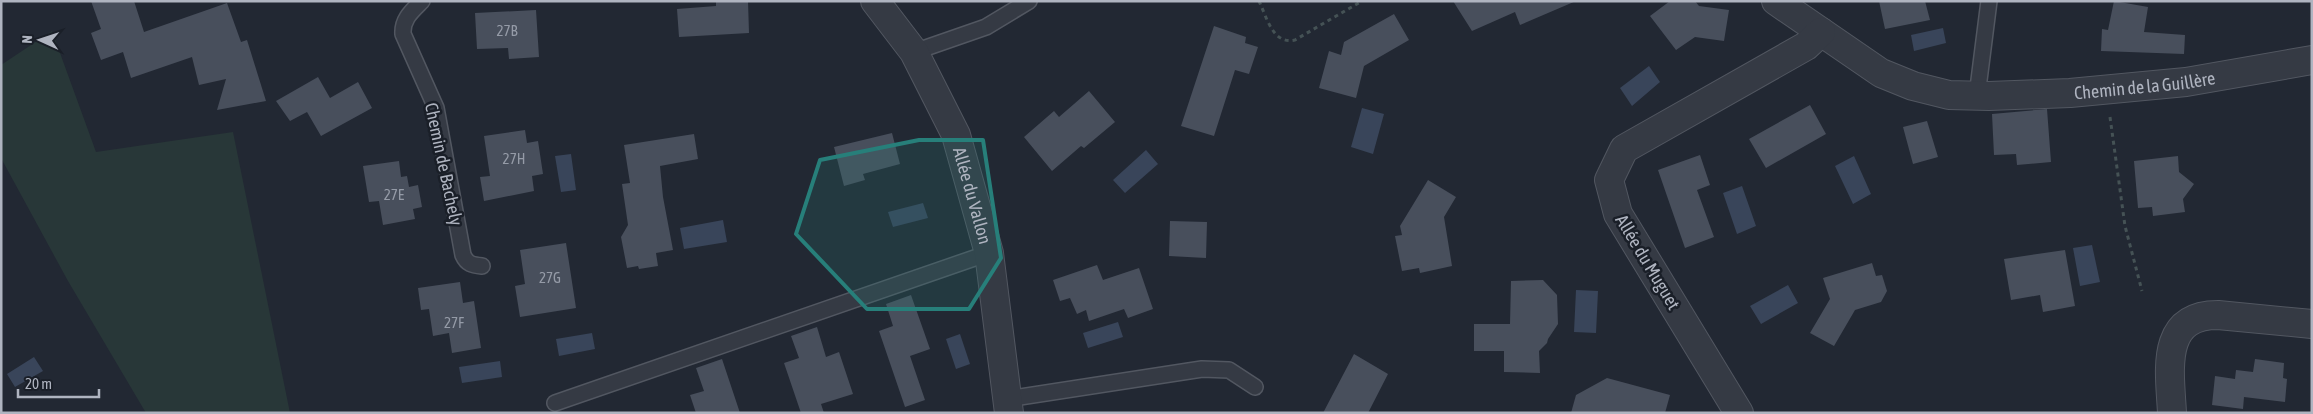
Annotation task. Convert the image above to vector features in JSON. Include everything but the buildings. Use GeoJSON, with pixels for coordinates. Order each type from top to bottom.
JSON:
{"type":"FeatureCollection","features":[{"type":"Feature","properties":{"kind":"street","name":"Allée du Vallon"},"geometry":{"type":"LineString","coordinates":[[875,1],[914,52],[956,134],[989,252],[1008,406]]}},
{"type":"Feature","properties":{"kind":"street","name":"Chemin de la Guillère"},"geometry":{"type":"LineString","coordinates":[[1776,1],[1855,57],[1889,76],[1913,86],[1948,95],[2017,96],[2186,82],[2312,60]]}},
{"type":"Feature","properties":{"kind":"street","name":"Allée du Muguet"},"geometry":{"type":"LineString","coordinates":[[1739,413],[1618,214],[1609,180],[1624,149],[1806,46],[1821,32]]}},
{"type":"Feature","properties":{"kind":"street"},"geometry":{"type":"LineString","coordinates":[[2172,413],[2171,346],[2181,328],[2190,320],[2206,315],[2218,315],[2312,324]]}},
{"type":"Feature","properties":{"kind":"lane","name":"Chemin de Bachely"},"geometry":{"type":"LineString","coordinates":[[422,1],[406,18],[402,26],[403,34],[436,108],[463,255],[466,262],[471,265],[482,266]]}},
{"type":"Feature","properties":{"kind":"lane"},"geometry":{"type":"LineString","coordinates":[[914,52],[986,27],[1029,1]]}},
{"type":"Feature","properties":{"kind":"lane"},"geometry":{"type":"LineString","coordinates":[[1977,96],[1989,1]]}},
{"type":"Feature","properties":{"kind":"lane"},"geometry":{"type":"LineString","coordinates":[[555,403],[989,252]]}},
{"type":"Feature","properties":{"kind":"lane"},"geometry":{"type":"LineString","coordinates":[[1008,406],[1202,369],[1229,370],[1255,387]]}},
{"type":"Feature","properties":{"kind":"path"},"geometry":{"type":"LineString","coordinates":[[1259,1],[1274,32],[1280,39],[1288,42],[1296,40],[1362,1]]}},
{"type":"Feature","properties":{"kind":"path"},"geometry":{"type":"LineString","coordinates":[[2099,90],[2111,120],[2125,226],[2142,291]]}},
{"type":"Feature","properties":{"kind":"highlighted area"},"geometry":{"type":"Polygon","coordinates":[[[919,140],[983,140],[1001,258],[969,309],[867,309],[796,234],[820,160],[919,140]]]}},
{"type":"Feature","properties":{"kind":"shaded area"},"geometry":{"type":"Polygon","coordinates":[[[52,31],[96,152],[233,132],[290,413],[146,413],[68,281],[1,158],[1,65],[52,31]]]}},
{"type":"Feature","properties":{"kind":"water"},"geometry":{"type":"Polygon","coordinates":[[[1943,28],[1946,43],[1914,51],[1911,35],[1943,28]]]}},
{"type":"Feature","properties":{"kind":"water"},"geometry":{"type":"Polygon","coordinates":[[[1649,66],[1660,82],[1632,106],[1620,88],[1649,66]]]}},
{"type":"Feature","properties":{"kind":"water"},"geometry":{"type":"Polygon","coordinates":[[[1362,108],[1384,114],[1373,154],[1351,147],[1362,108]]]}},
{"type":"Feature","properties":{"kind":"water"},"geometry":{"type":"Polygon","coordinates":[[[1146,150],[1158,164],[1125,193],[1113,180],[1146,150]]]}},
{"type":"Feature","properties":{"kind":"water"},"geometry":{"type":"Polygon","coordinates":[[[571,154],[576,190],[561,192],[555,156],[571,154]]]}},
{"type":"Feature","properties":{"kind":"water"},"geometry":{"type":"Polygon","coordinates":[[[1854,156],[1871,194],[1853,204],[1835,166],[1854,156]]]}},
{"type":"Feature","properties":{"kind":"water"},"geometry":{"type":"Polygon","coordinates":[[[1742,186],[1756,226],[1737,234],[1723,193],[1742,186]]]}},
{"type":"Feature","properties":{"kind":"water"},"geometry":{"type":"Polygon","coordinates":[[[923,203],[928,218],[893,227],[888,212],[923,203]]]}},
{"type":"Feature","properties":{"kind":"water"},"geometry":{"type":"Polygon","coordinates":[[[723,220],[727,242],[684,249],[680,228],[723,220]]]}},
{"type":"Feature","properties":{"kind":"water"},"geometry":{"type":"Polygon","coordinates":[[[2092,245],[2100,282],[2080,286],[2073,248],[2092,245]]]}},
{"type":"Feature","properties":{"kind":"water"},"geometry":{"type":"Polygon","coordinates":[[[1788,285],[1798,303],[1761,324],[1750,306],[1788,285]]]}},
{"type":"Feature","properties":{"kind":"water"},"geometry":{"type":"Polygon","coordinates":[[[1576,290],[1598,291],[1596,333],[1574,332],[1576,290]]]}},
{"type":"Feature","properties":{"kind":"water"},"geometry":{"type":"Polygon","coordinates":[[[1118,322],[1123,337],[1088,348],[1083,333],[1118,322]]]}},
{"type":"Feature","properties":{"kind":"water"},"geometry":{"type":"Polygon","coordinates":[[[592,333],[595,349],[559,356],[556,339],[592,333]]]}},
{"type":"Feature","properties":{"kind":"water"},"geometry":{"type":"Polygon","coordinates":[[[960,334],[970,364],[956,369],[946,339],[960,334]]]}},
{"type":"Feature","properties":{"kind":"water"},"geometry":{"type":"Polygon","coordinates":[[[34,357],[43,371],[15,387],[7,374],[34,357]]]}},
{"type":"Feature","properties":{"kind":"water"},"geometry":{"type":"Polygon","coordinates":[[[500,361],[502,377],[462,383],[459,367],[500,361]]]}}]}
